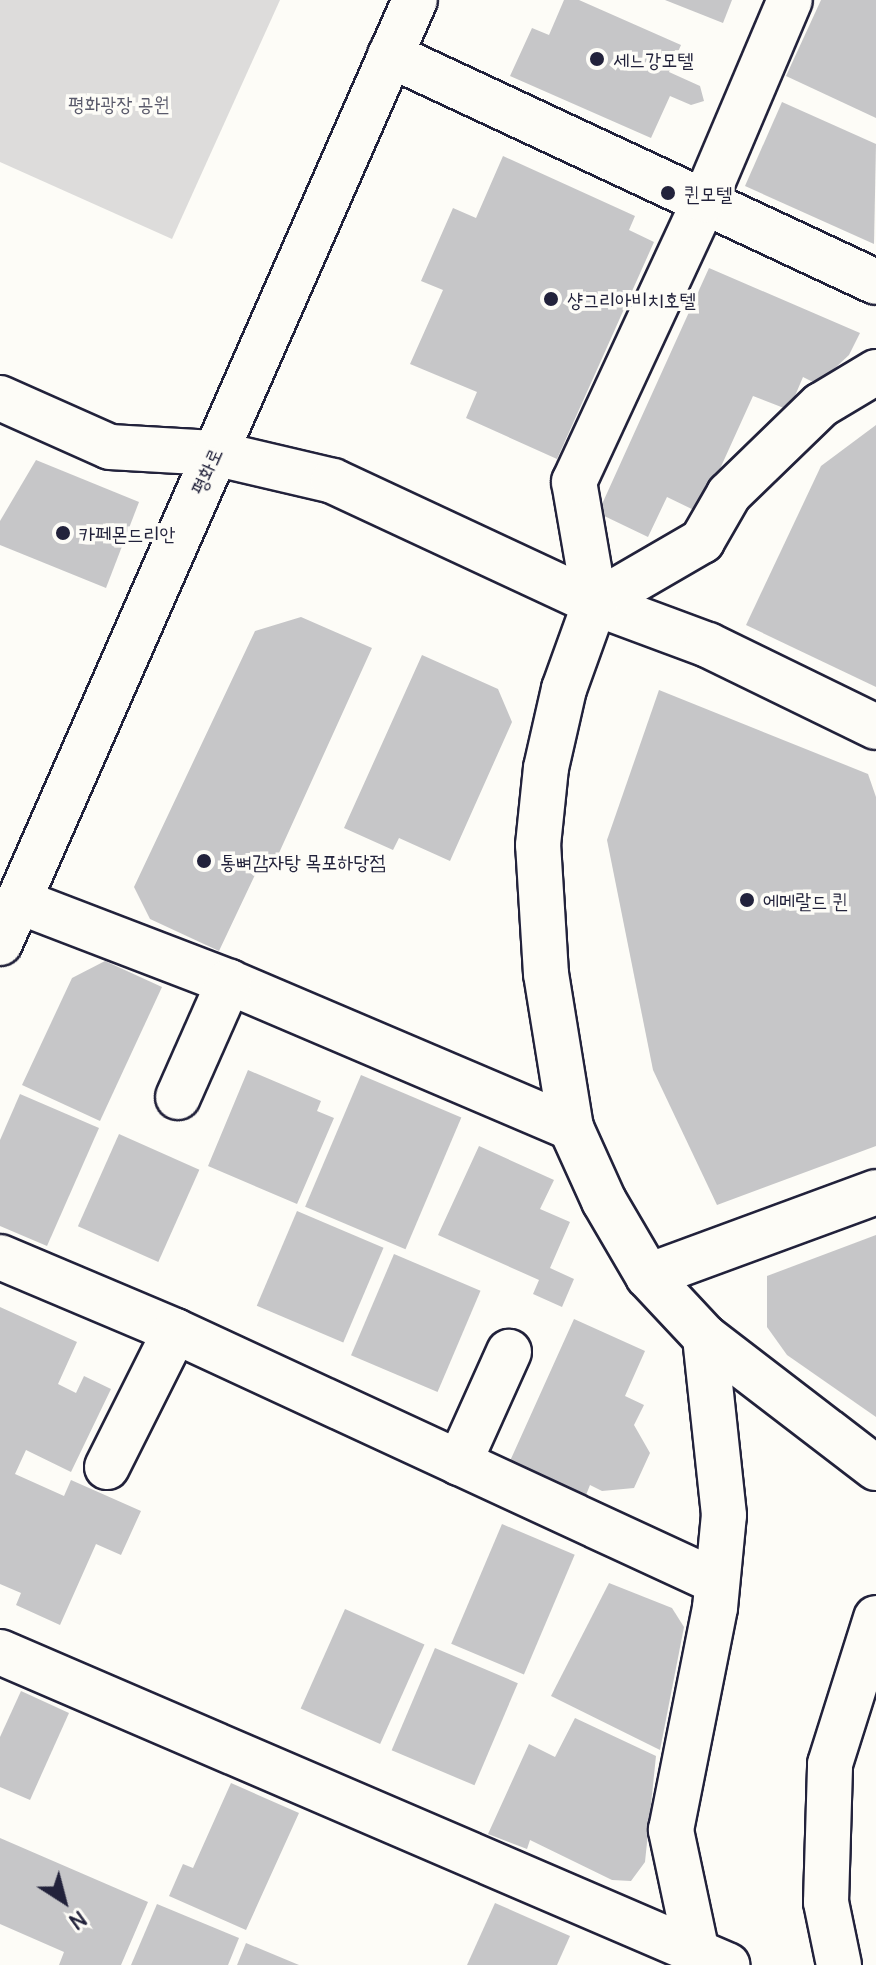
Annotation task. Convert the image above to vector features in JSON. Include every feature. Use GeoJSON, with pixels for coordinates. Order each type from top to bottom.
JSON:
{"type":"FeatureCollection","features":[{"type":"Feature","properties":{"kind":"street","name":"평화로"},"geometry":{"type":"LineString","coordinates":[[0,943],[415,0]]}},
{"type":"Feature","properties":{"kind":"street"},"geometry":{"type":"LineString","coordinates":[[790,0],[705,200],[574,482],[595,603],[561,702],[546,768],[538,845],[546,974],[571,1128],[604,1201],[648,1276],[705,1337],[876,1468]]}},
{"type":"Feature","properties":{"kind":"street"},"geometry":{"type":"LineString","coordinates":[[390,55],[876,282]]}},
{"type":"Feature","properties":{"kind":"street"},"geometry":{"type":"LineString","coordinates":[[595,603],[702,541],[729,494],[821,405],[876,372]]}},
{"type":"Feature","properties":{"kind":"street"},"geometry":{"type":"LineString","coordinates":[[0,398],[110,447],[214,453],[333,481],[595,603],[708,645],[876,727]]}},
{"type":"Feature","properties":{"kind":"street"},"geometry":{"type":"LineString","coordinates":[[18,901],[229,982],[571,1128]]}},
{"type":"Feature","properties":{"kind":"street"},"geometry":{"type":"LineString","coordinates":[[178,1097],[229,982]]}},
{"type":"Feature","properties":{"kind":"street"},"geometry":{"type":"LineString","coordinates":[[648,1276],[876,1192]]}},
{"type":"Feature","properties":{"kind":"street"},"geometry":{"type":"LineString","coordinates":[[0,1257],[175,1331],[717,1582]]}},
{"type":"Feature","properties":{"kind":"street"},"geometry":{"type":"LineString","coordinates":[[107,1467],[175,1331]]}},
{"type":"Feature","properties":{"kind":"street"},"geometry":{"type":"LineString","coordinates":[[705,1337],[724,1515],[717,1582],[671,1830],[712,1956]]}},
{"type":"Feature","properties":{"kind":"street"},"geometry":{"type":"LineString","coordinates":[[459,1463],[509,1352]]}},
{"type":"Feature","properties":{"kind":"street"},"geometry":{"type":"LineString","coordinates":[[839,1965],[826,1902],[830,1764],[876,1618]]}},
{"type":"Feature","properties":{"kind":"street"},"geometry":{"type":"LineString","coordinates":[[0,1652],[712,1956]]}},
{"type":"Feature","properties":{"kind":"green space","name":"평화광장 공원"},"geometry":{"type":"Polygon","coordinates":[[[0,0],[280,0],[172,239],[0,162],[0,0]]]}},
{"type":"Feature","properties":{"kind":"building","name":"세느강모텔"},"geometry":{"type":"Polygon","coordinates":[[[564,0],[579,0],[681,45],[669,72],[700,86],[704,101],[691,105],[670,96],[651,138],[510,76],[532,28],[549,35],[564,0]]]}},
{"type":"Feature","properties":{"kind":"building"},"geometry":{"type":"Polygon","coordinates":[[[665,0],[732,0],[723,23],[665,0]]]}},
{"type":"Feature","properties":{"kind":"building"},"geometry":{"type":"Polygon","coordinates":[[[821,0],[876,0],[876,118],[786,76],[821,0]]]}},
{"type":"Feature","properties":{"kind":"building"},"geometry":{"type":"Polygon","coordinates":[[[782,102],[876,144],[874,244],[745,186],[782,102]]]}},
{"type":"Feature","properties":{"kind":"building"},"geometry":{"type":"Polygon","coordinates":[[[503,156],[635,216],[629,230],[654,242],[557,459],[466,418],[477,392],[410,364],[443,290],[421,281],[453,208],[476,218],[503,156]]]}},
{"type":"Feature","properties":{"kind":"building"},"geometry":{"type":"Polygon","coordinates":[[[709,268],[860,333],[849,355],[834,369],[815,383],[803,377],[789,410],[753,396],[700,513],[667,497],[648,537],[598,513],[709,268]]]}},
{"type":"Feature","properties":{"kind":"building"},"geometry":{"type":"Polygon","coordinates":[[[876,425],[876,687],[746,625],[821,466],[876,425]]]}},
{"type":"Feature","properties":{"kind":"building","name":"카페몬드리안"},"geometry":{"type":"Polygon","coordinates":[[[36,460],[139,502],[106,588],[0,545],[0,521],[36,460]]]}},
{"type":"Feature","properties":{"kind":"building"},"geometry":{"type":"Polygon","coordinates":[[[301,617],[372,648],[274,864],[263,858],[219,951],[150,919],[134,887],[255,631],[301,617]]]}},
{"type":"Feature","properties":{"kind":"building"},"geometry":{"type":"Polygon","coordinates":[[[422,655],[498,689],[512,722],[450,861],[399,838],[393,850],[344,828],[422,655]]]}},
{"type":"Feature","properties":{"kind":"building","name":"에메랄드 퀸"},"geometry":{"type":"Polygon","coordinates":[[[659,690],[868,774],[876,797],[876,1146],[717,1205],[653,1070],[607,840],[659,690]]]}},
{"type":"Feature","properties":{"kind":"building"},"geometry":{"type":"Polygon","coordinates":[[[105,961],[162,987],[100,1121],[22,1085],[72,978],[105,961]]]}},
{"type":"Feature","properties":{"kind":"building"},"geometry":{"type":"Polygon","coordinates":[[[248,1070],[321,1101],[317,1111],[334,1118],[297,1204],[208,1166],[248,1070]]]}},
{"type":"Feature","properties":{"kind":"building"},"geometry":{"type":"Polygon","coordinates":[[[361,1075],[461,1118],[405,1249],[305,1207],[361,1075]]]}},
{"type":"Feature","properties":{"kind":"building"},"geometry":{"type":"Polygon","coordinates":[[[20,1094],[99,1128],[47,1246],[0,1226],[0,1140],[20,1094]]]}},
{"type":"Feature","properties":{"kind":"building"},"geometry":{"type":"Polygon","coordinates":[[[119,1134],[199,1170],[158,1262],[78,1226],[119,1134]]]}},
{"type":"Feature","properties":{"kind":"building"},"geometry":{"type":"Polygon","coordinates":[[[479,1146],[554,1180],[540,1209],[570,1222],[550,1268],[574,1279],[562,1307],[533,1294],[539,1280],[438,1235],[479,1146]]]}},
{"type":"Feature","properties":{"kind":"building"},"geometry":{"type":"Polygon","coordinates":[[[297,1211],[384,1248],[343,1343],[257,1306],[297,1211]]]}},
{"type":"Feature","properties":{"kind":"building"},"geometry":{"type":"Polygon","coordinates":[[[876,1235],[876,1417],[787,1355],[767,1327],[767,1276],[876,1235]]]}},
{"type":"Feature","properties":{"kind":"building"},"geometry":{"type":"Polygon","coordinates":[[[394,1254],[481,1291],[438,1392],[351,1355],[394,1254]]]}},
{"type":"Feature","properties":{"kind":"building"},"geometry":{"type":"Polygon","coordinates":[[[0,1307],[77,1342],[58,1384],[76,1393],[84,1376],[111,1389],[71,1472],[26,1450],[15,1474],[64,1496],[71,1480],[141,1511],[121,1555],[96,1544],[60,1625],[16,1605],[21,1593],[0,1584],[0,1307]]]}},
{"type":"Feature","properties":{"kind":"building"},"geometry":{"type":"Polygon","coordinates":[[[574,1319],[645,1351],[625,1396],[644,1405],[634,1425],[650,1453],[634,1488],[602,1491],[590,1485],[586,1495],[510,1461],[574,1319]]]}},
{"type":"Feature","properties":{"kind":"building"},"geometry":{"type":"Polygon","coordinates":[[[502,1524],[575,1555],[524,1675],[451,1644],[502,1524]]]}},
{"type":"Feature","properties":{"kind":"building"},"geometry":{"type":"Polygon","coordinates":[[[609,1583],[672,1608],[684,1627],[660,1750],[551,1696],[609,1583]]]}},
{"type":"Feature","properties":{"kind":"building"},"geometry":{"type":"Polygon","coordinates":[[[345,1609],[424,1644],[380,1744],[301,1709],[345,1609]]]}},
{"type":"Feature","properties":{"kind":"building"},"geometry":{"type":"Polygon","coordinates":[[[435,1648],[518,1683],[474,1785],[392,1750],[435,1648]]]}},
{"type":"Feature","properties":{"kind":"building"},"geometry":{"type":"Polygon","coordinates":[[[21,1691],[69,1713],[30,1800],[0,1787],[0,1737],[21,1691]]]}},
{"type":"Feature","properties":{"kind":"building"},"geometry":{"type":"Polygon","coordinates":[[[575,1718],[656,1756],[645,1862],[631,1881],[612,1880],[530,1840],[527,1849],[488,1834],[529,1744],[555,1757],[575,1718]]]}},
{"type":"Feature","properties":{"kind":"building"},"geometry":{"type":"Polygon","coordinates":[[[231,1783],[299,1813],[246,1930],[169,1896],[183,1864],[193,1868],[231,1783]]]}},
{"type":"Feature","properties":{"kind":"building"},"geometry":{"type":"Polygon","coordinates":[[[0,1838],[148,1902],[121,1965],[59,1965],[64,1952],[0,1924],[0,1838]]]}},
{"type":"Feature","properties":{"kind":"building"},"geometry":{"type":"Polygon","coordinates":[[[495,1903],[570,1936],[557,1965],[467,1965],[495,1903]]]}},
{"type":"Feature","properties":{"kind":"building"},"geometry":{"type":"Polygon","coordinates":[[[157,1904],[239,1938],[228,1965],[131,1965],[157,1904]]]}},
{"type":"Feature","properties":{"kind":"building"},"geometry":{"type":"Polygon","coordinates":[[[246,1943],[299,1965],[237,1965],[246,1943]]]}},
{"type":"Feature","properties":{"kind":"place","name":"세느강모텔"},"geometry":{"type":"Point","coordinates":[597,59]}},
{"type":"Feature","properties":{"kind":"place","name":"퀸모텔"},"geometry":{"type":"Point","coordinates":[668,193]}},
{"type":"Feature","properties":{"kind":"place","name":"샹그리아비치호텔"},"geometry":{"type":"Point","coordinates":[551,299]}},
{"type":"Feature","properties":{"kind":"place","name":"카페몬드리안"},"geometry":{"type":"Point","coordinates":[63,533]}},
{"type":"Feature","properties":{"kind":"place","name":"통뼈감자탕 목포하당점"},"geometry":{"type":"Point","coordinates":[204,861]}},
{"type":"Feature","properties":{"kind":"place","name":"에메랄드 퀸"},"geometry":{"type":"Point","coordinates":[747,900]}}]}
